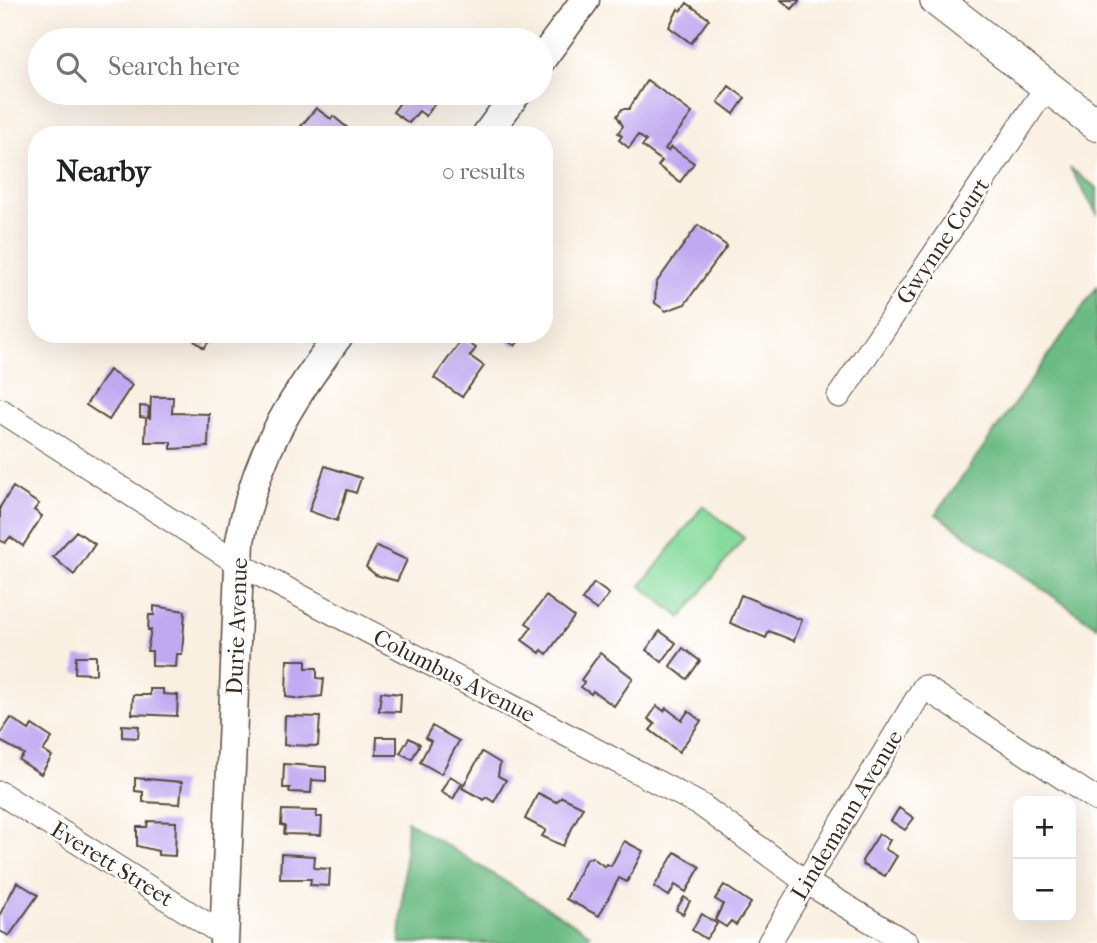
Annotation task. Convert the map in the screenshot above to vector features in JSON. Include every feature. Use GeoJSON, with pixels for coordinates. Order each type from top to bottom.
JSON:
{"type":"FeatureCollection","features":[{"type":"Feature","properties":{"kind":"main road"},"geometry":{"type":"LineString","coordinates":[[936,0],[1097,125]]}},
{"type":"Feature","properties":{"kind":"street"},"geometry":{"type":"LineString","coordinates":[[553,44],[585,0]]}},
{"type":"Feature","properties":{"kind":"street","name":"Gwynne Court"},"geometry":{"type":"LineString","coordinates":[[839,396],[1047,86]]}},
{"type":"Feature","properties":{"kind":"street"},"geometry":{"type":"LineString","coordinates":[[493,126],[508,105]]}},
{"type":"Feature","properties":{"kind":"street","name":"Durie Avenue"},"geometry":{"type":"LineString","coordinates":[[224,939],[239,564],[246,511],[274,433],[296,394],[333,343]]}},
{"type":"Feature","properties":{"kind":"street","name":"Columbus Avenue"},"geometry":{"type":"LineString","coordinates":[[0,410],[239,564],[701,805],[807,881],[907,943]]}},
{"type":"Feature","properties":{"kind":"street","name":"Lindemann Avenue"},"geometry":{"type":"LineString","coordinates":[[769,943],[924,687],[1097,800]]}},
{"type":"Feature","properties":{"kind":"street","name":"Everett Street"},"geometry":{"type":"LineString","coordinates":[[0,793],[224,939]]}},
{"type":"Feature","properties":{"kind":"green space"},"geometry":{"type":"Polygon","coordinates":[[[1070,168],[1097,188],[1097,214],[1070,168]]]}},
{"type":"Feature","properties":{"kind":"green space"},"geometry":{"type":"Polygon","coordinates":[[[1097,287],[1097,627],[936,514],[1097,287]]]}},
{"type":"Feature","properties":{"kind":"green space"},"geometry":{"type":"Polygon","coordinates":[[[703,506],[744,538],[681,618],[641,586],[703,506]]]}},
{"type":"Feature","properties":{"kind":"green space"},"geometry":{"type":"Polygon","coordinates":[[[407,821],[590,934],[583,943],[400,943],[407,821]]]}},
{"type":"Feature","properties":{"kind":"building"},"geometry":{"type":"Polygon","coordinates":[[[781,0],[800,0],[792,9],[781,0]]]}},
{"type":"Feature","properties":{"kind":"building"},"geometry":{"type":"Polygon","coordinates":[[[687,3],[709,19],[691,43],[669,27],[678,9],[681,11],[687,3]]]}},
{"type":"Feature","properties":{"kind":"building"},"geometry":{"type":"Polygon","coordinates":[[[647,80],[692,113],[665,149],[668,151],[671,147],[694,163],[680,182],[658,166],[662,161],[642,146],[646,141],[638,135],[629,148],[619,140],[622,136],[618,133],[623,126],[617,116],[622,109],[629,109],[647,80]]]}},
{"type":"Feature","properties":{"kind":"building"},"geometry":{"type":"Polygon","coordinates":[[[729,86],[745,98],[734,114],[718,102],[729,86]]]}},
{"type":"Feature","properties":{"kind":"building"},"geometry":{"type":"Polygon","coordinates":[[[398,105],[434,105],[426,116],[419,111],[409,123],[393,112],[398,105]]]}},
{"type":"Feature","properties":{"kind":"building"},"geometry":{"type":"Polygon","coordinates":[[[316,108],[331,119],[333,116],[345,126],[301,126],[316,108]]]}},
{"type":"Feature","properties":{"kind":"building"},"geometry":{"type":"Polygon","coordinates":[[[698,225],[727,246],[685,304],[666,311],[655,303],[656,283],[698,225]]]}},
{"type":"Feature","properties":{"kind":"building"},"geometry":{"type":"Polygon","coordinates":[[[459,343],[468,343],[476,348],[470,356],[484,366],[462,397],[434,378],[459,343]]]}},
{"type":"Feature","properties":{"kind":"building"},"geometry":{"type":"Polygon","coordinates":[[[109,370],[132,385],[109,420],[86,405],[109,370]]]}},
{"type":"Feature","properties":{"kind":"building"},"geometry":{"type":"Polygon","coordinates":[[[151,397],[173,397],[172,413],[209,414],[208,447],[171,449],[171,442],[145,442],[146,418],[150,418],[151,397]]]}},
{"type":"Feature","properties":{"kind":"building"},"geometry":{"type":"Polygon","coordinates":[[[140,406],[149,407],[148,418],[140,417],[140,406]]]}},
{"type":"Feature","properties":{"kind":"building"},"geometry":{"type":"Polygon","coordinates":[[[325,466],[361,478],[356,493],[347,490],[337,521],[309,511],[325,466]]]}},
{"type":"Feature","properties":{"kind":"building"},"geometry":{"type":"Polygon","coordinates":[[[13,487],[39,504],[34,510],[42,516],[23,546],[10,537],[5,543],[0,540],[0,507],[13,487]]]}},
{"type":"Feature","properties":{"kind":"building"},"geometry":{"type":"Polygon","coordinates":[[[76,531],[95,544],[74,575],[53,557],[76,531]]]}},
{"type":"Feature","properties":{"kind":"building"},"geometry":{"type":"Polygon","coordinates":[[[377,546],[407,560],[397,581],[376,575],[366,567],[377,546]]]}},
{"type":"Feature","properties":{"kind":"building"},"geometry":{"type":"Polygon","coordinates":[[[594,583],[609,594],[597,610],[582,600],[594,583]]]}},
{"type":"Feature","properties":{"kind":"building"},"geometry":{"type":"Polygon","coordinates":[[[741,595],[802,620],[794,641],[769,631],[766,638],[730,623],[741,595]]]}},
{"type":"Feature","properties":{"kind":"building"},"geometry":{"type":"Polygon","coordinates":[[[546,596],[574,617],[547,654],[542,650],[540,653],[522,640],[532,627],[526,623],[546,596]]]}},
{"type":"Feature","properties":{"kind":"building"},"geometry":{"type":"Polygon","coordinates":[[[154,606],[185,611],[182,654],[177,654],[176,667],[152,666],[152,651],[147,651],[151,630],[148,630],[149,615],[154,615],[154,606]]]}},
{"type":"Feature","properties":{"kind":"building"},"geometry":{"type":"Polygon","coordinates":[[[660,631],[676,643],[662,662],[646,650],[660,631]]]}},
{"type":"Feature","properties":{"kind":"building"},"geometry":{"type":"Polygon","coordinates":[[[683,648],[700,661],[687,679],[670,666],[683,648]]]}},
{"type":"Feature","properties":{"kind":"building"},"geometry":{"type":"Polygon","coordinates":[[[600,653],[633,678],[614,706],[593,691],[591,694],[581,687],[584,682],[581,680],[600,653]]]}},
{"type":"Feature","properties":{"kind":"building"},"geometry":{"type":"Polygon","coordinates":[[[76,656],[96,656],[96,674],[75,673],[76,656]]]}},
{"type":"Feature","properties":{"kind":"building"},"geometry":{"type":"Polygon","coordinates":[[[287,660],[306,660],[306,668],[317,668],[317,678],[324,679],[322,696],[301,699],[286,697],[287,660]]]}},
{"type":"Feature","properties":{"kind":"building"},"geometry":{"type":"Polygon","coordinates":[[[150,689],[163,689],[163,694],[178,695],[177,716],[132,714],[133,695],[150,695],[150,689]]]}},
{"type":"Feature","properties":{"kind":"building"},"geometry":{"type":"Polygon","coordinates":[[[381,692],[401,694],[400,712],[379,711],[381,692]]]}},
{"type":"Feature","properties":{"kind":"building"},"geometry":{"type":"Polygon","coordinates":[[[657,706],[664,711],[666,708],[682,720],[688,711],[701,721],[679,752],[650,730],[655,724],[648,719],[657,706]]]}},
{"type":"Feature","properties":{"kind":"building"},"geometry":{"type":"Polygon","coordinates":[[[285,716],[320,717],[318,746],[284,745],[285,716]]]}},
{"type":"Feature","properties":{"kind":"building"},"geometry":{"type":"Polygon","coordinates":[[[11,718],[29,730],[32,725],[52,738],[43,751],[52,756],[41,774],[19,760],[24,754],[0,741],[0,735],[11,718]]]}},
{"type":"Feature","properties":{"kind":"building"},"geometry":{"type":"Polygon","coordinates":[[[122,725],[139,726],[138,738],[122,737],[122,725]]]}},
{"type":"Feature","properties":{"kind":"building"},"geometry":{"type":"Polygon","coordinates":[[[432,726],[459,741],[441,774],[420,762],[431,741],[425,738],[432,726]]]}},
{"type":"Feature","properties":{"kind":"building"},"geometry":{"type":"Polygon","coordinates":[[[377,737],[397,737],[397,755],[376,755],[377,737]]]}},
{"type":"Feature","properties":{"kind":"building"},"geometry":{"type":"Polygon","coordinates":[[[409,738],[420,744],[412,759],[400,753],[409,738]]]}},
{"type":"Feature","properties":{"kind":"building"},"geometry":{"type":"Polygon","coordinates":[[[482,752],[500,763],[498,776],[506,780],[494,802],[486,797],[484,800],[462,788],[482,752]]]}},
{"type":"Feature","properties":{"kind":"building"},"geometry":{"type":"Polygon","coordinates":[[[284,764],[326,767],[326,781],[312,780],[311,793],[289,792],[290,788],[283,788],[284,764]]]}},
{"type":"Feature","properties":{"kind":"building"},"geometry":{"type":"Polygon","coordinates":[[[450,776],[462,783],[453,799],[441,792],[450,776]]]}},
{"type":"Feature","properties":{"kind":"building"},"geometry":{"type":"Polygon","coordinates":[[[135,778],[182,782],[180,804],[143,802],[143,792],[135,791],[135,778]]]}},
{"type":"Feature","properties":{"kind":"building"},"geometry":{"type":"Polygon","coordinates":[[[538,793],[556,802],[562,797],[583,807],[563,846],[542,836],[546,830],[525,819],[538,793]]]}},
{"type":"Feature","properties":{"kind":"building"},"geometry":{"type":"Polygon","coordinates":[[[899,808],[914,818],[905,830],[891,821],[899,808]]]}},
{"type":"Feature","properties":{"kind":"building"},"geometry":{"type":"Polygon","coordinates":[[[282,810],[317,811],[316,817],[322,817],[321,835],[284,834],[285,826],[281,825],[282,810]]]}},
{"type":"Feature","properties":{"kind":"building"},"geometry":{"type":"Polygon","coordinates":[[[148,821],[176,822],[175,856],[158,855],[158,851],[137,846],[137,827],[147,827],[148,821]]]}},
{"type":"Feature","properties":{"kind":"building"},"geometry":{"type":"Polygon","coordinates":[[[879,834],[890,840],[885,849],[897,856],[885,876],[863,865],[862,861],[879,834]]]}},
{"type":"Feature","properties":{"kind":"building"},"geometry":{"type":"Polygon","coordinates":[[[624,841],[643,851],[627,882],[619,878],[599,916],[566,899],[586,859],[592,857],[605,867],[607,864],[611,866],[624,841]]]}},
{"type":"Feature","properties":{"kind":"building"},"geometry":{"type":"Polygon","coordinates":[[[675,852],[700,867],[686,892],[675,885],[669,896],[654,887],[675,852]]]}},
{"type":"Feature","properties":{"kind":"building"},"geometry":{"type":"Polygon","coordinates":[[[281,854],[315,856],[314,868],[330,869],[329,886],[310,885],[311,879],[280,879],[281,854]]]}},
{"type":"Feature","properties":{"kind":"building"},"geometry":{"type":"Polygon","coordinates":[[[17,882],[38,895],[9,936],[0,931],[0,914],[17,882]]]}},
{"type":"Feature","properties":{"kind":"building"},"geometry":{"type":"Polygon","coordinates":[[[724,885],[751,903],[736,925],[731,921],[726,927],[715,920],[723,904],[715,899],[724,885]]]}},
{"type":"Feature","properties":{"kind":"building"},"geometry":{"type":"Polygon","coordinates":[[[684,897],[690,901],[683,914],[676,910],[684,897]]]}},
{"type":"Feature","properties":{"kind":"building"},"geometry":{"type":"Polygon","coordinates":[[[702,914],[717,924],[706,939],[692,930],[702,914]]]}}]}
